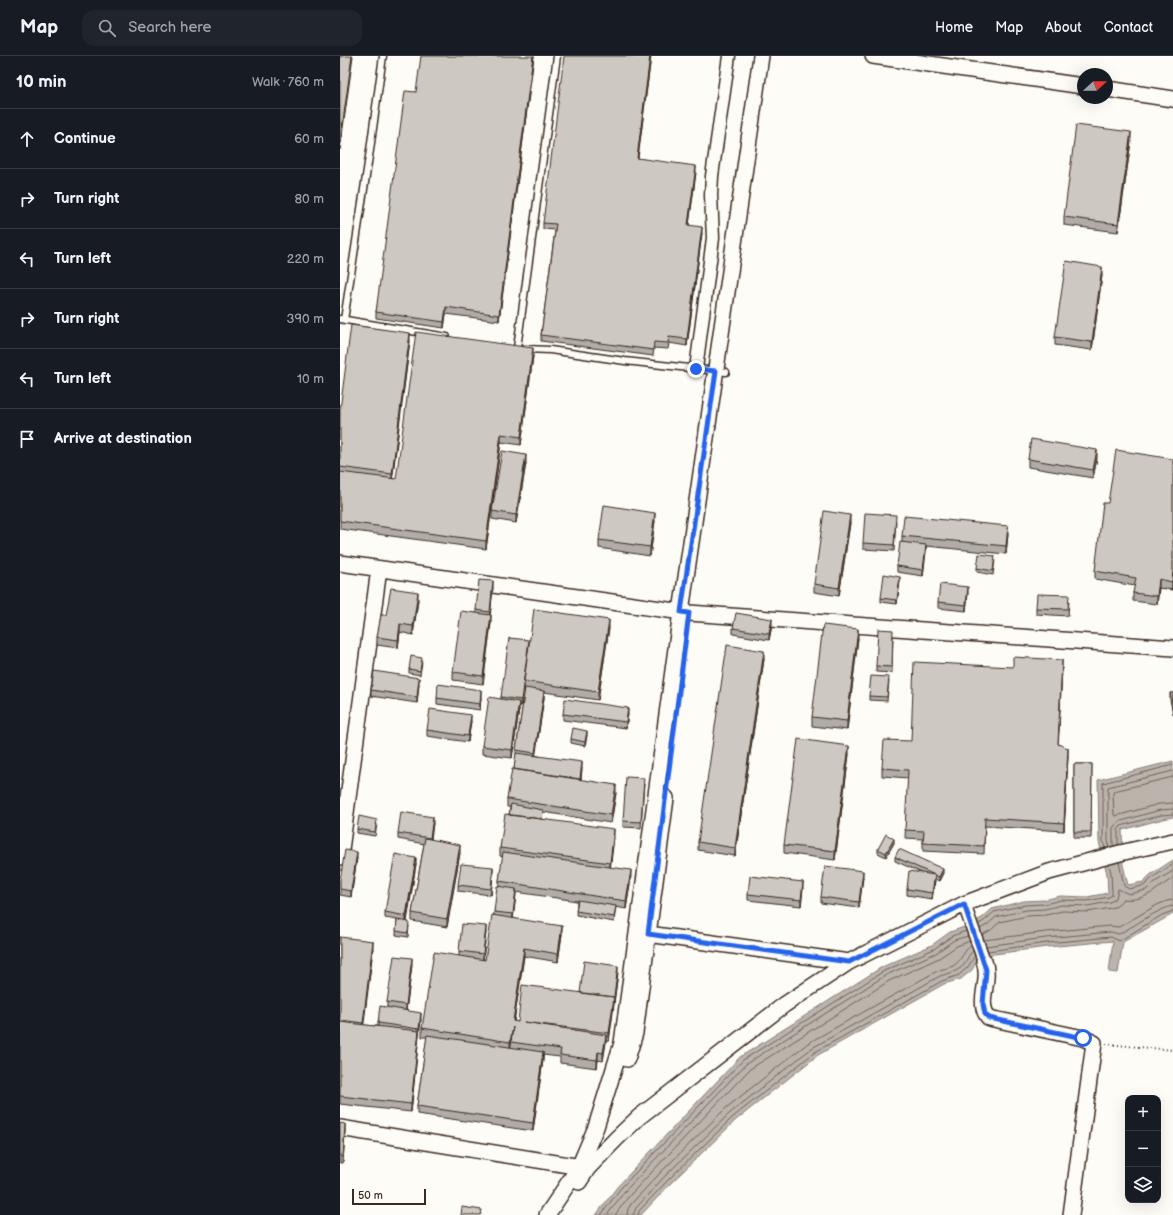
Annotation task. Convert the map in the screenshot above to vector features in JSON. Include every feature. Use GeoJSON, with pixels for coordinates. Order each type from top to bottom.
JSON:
{"type":"FeatureCollection","features":[{"type":"Feature","properties":{"kind":"street"},"geometry":{"type":"LineString","coordinates":[[696,369],[713,238],[711,195],[712,176],[729,56]]}},
{"type":"Feature","properties":{"kind":"street"},"geometry":{"type":"LineString","coordinates":[[721,372],[761,56]]}},
{"type":"Feature","properties":{"kind":"street"},"geometry":{"type":"LineString","coordinates":[[584,1168],[622,1043],[767,56]]}},
{"type":"Feature","properties":{"kind":"street"},"geometry":{"type":"LineString","coordinates":[[873,56],[1077,85]]}},
{"type":"Feature","properties":{"kind":"street"},"geometry":{"type":"LineString","coordinates":[[1113,90],[1173,99]]}},
{"type":"Feature","properties":{"kind":"street"},"geometry":{"type":"LineString","coordinates":[[340,563],[685,612],[1173,648]]}},
{"type":"Feature","properties":{"kind":"street"},"geometry":{"type":"LineString","coordinates":[[340,857],[379,569]]}},
{"type":"Feature","properties":{"kind":"street"},"geometry":{"type":"LineString","coordinates":[[558,1215],[584,1168],[616,1098],[635,1033],[648,934],[685,612]]}},
{"type":"Feature","properties":{"kind":"street"},"geometry":{"type":"LineString","coordinates":[[547,1215],[584,1168],[639,1117],[784,1005],[849,962],[1049,872],[1100,858],[1173,841]]}},
{"type":"Feature","properties":{"kind":"street"},"geometry":{"type":"LineString","coordinates":[[967,910],[986,970],[983,1004],[985,1014],[989,1018],[1083,1038],[1094,1043],[1071,1215]]}},
{"type":"Feature","properties":{"kind":"street"},"geometry":{"type":"LineString","coordinates":[[648,934],[849,962]]}},
{"type":"Feature","properties":{"kind":"street"},"geometry":{"type":"LineString","coordinates":[[340,1128],[584,1168]]}},
{"type":"Feature","properties":{"kind":"lane"},"geometry":{"type":"LineString","coordinates":[[383,56],[370,150],[342,320],[454,338]]}},
{"type":"Feature","properties":{"kind":"lane"},"geometry":{"type":"LineString","coordinates":[[517,348],[557,56]]}},
{"type":"Feature","properties":{"kind":"lane"},"geometry":{"type":"LineString","coordinates":[[509,347],[550,350],[625,361],[721,372]]}},
{"type":"Feature","properties":{"kind":"path"},"geometry":{"type":"LineString","coordinates":[[1094,1043],[1173,1050]]}},
{"type":"Feature","properties":{"kind":"water"},"geometry":{"type":"Polygon","coordinates":[[[1173,761],[1173,817],[1122,830],[1123,865],[1128,885],[1143,882],[1150,875],[1173,860],[1173,914],[1123,942],[1118,973],[1109,972],[1113,941],[1047,947],[987,955],[977,960],[972,970],[961,979],[944,984],[818,1055],[736,1120],[672,1182],[641,1215],[596,1215],[617,1187],[740,1057],[882,967],[932,945],[950,932],[982,918],[992,909],[1024,901],[1044,900],[1060,896],[1087,897],[1108,893],[1107,874],[1099,842],[1098,780],[1173,761]]]}},
{"type":"Feature","properties":{"kind":"building"},"geometry":{"type":"Polygon","coordinates":[[[340,56],[352,56],[340,143],[340,56]]]}},
{"type":"Feature","properties":{"kind":"building"},"geometry":{"type":"Polygon","coordinates":[[[421,56],[533,56],[499,315],[446,307],[444,322],[376,312],[405,91],[416,92],[421,56]]]}},
{"type":"Feature","properties":{"kind":"building"},"geometry":{"type":"Polygon","coordinates":[[[564,56],[650,56],[637,158],[696,166],[688,225],[702,227],[687,339],[669,337],[668,343],[654,342],[653,350],[541,335],[556,224],[543,223],[564,56]]]}},
{"type":"Feature","properties":{"kind":"building"},"geometry":{"type":"Polygon","coordinates":[[[1076,125],[1131,132],[1118,224],[1064,217],[1076,125]]]}},
{"type":"Feature","properties":{"kind":"building"},"geometry":{"type":"Polygon","coordinates":[[[1066,261],[1102,267],[1092,342],[1055,337],[1066,261]]]}},
{"type":"Feature","properties":{"kind":"building"},"geometry":{"type":"Polygon","coordinates":[[[351,325],[410,333],[392,474],[340,467],[340,410],[351,325]]]}},
{"type":"Feature","properties":{"kind":"building"},"geometry":{"type":"Polygon","coordinates":[[[416,332],[533,348],[521,437],[501,434],[486,541],[340,521],[340,472],[396,479],[416,332]]]}},
{"type":"Feature","properties":{"kind":"building"},"geometry":{"type":"Polygon","coordinates":[[[1031,439],[1097,450],[1093,470],[1028,459],[1031,439]]]}},
{"type":"Feature","properties":{"kind":"building"},"geometry":{"type":"Polygon","coordinates":[[[1116,450],[1173,459],[1172,582],[1159,579],[1157,596],[1133,593],[1136,578],[1095,571],[1103,503],[1108,503],[1116,450]]]}},
{"type":"Feature","properties":{"kind":"building"},"geometry":{"type":"Polygon","coordinates":[[[502,451],[526,455],[516,515],[492,511],[502,451]]]}},
{"type":"Feature","properties":{"kind":"building"},"geometry":{"type":"Polygon","coordinates":[[[604,505],[655,513],[650,547],[599,540],[604,505]]]}},
{"type":"Feature","properties":{"kind":"building"},"geometry":{"type":"Polygon","coordinates":[[[824,511],[850,515],[839,588],[814,584],[824,511]]]}},
{"type":"Feature","properties":{"kind":"building"},"geometry":{"type":"Polygon","coordinates":[[[865,513],[896,515],[894,545],[863,543],[865,513]]]}},
{"type":"Feature","properties":{"kind":"building"},"geometry":{"type":"Polygon","coordinates":[[[904,516],[1008,526],[1006,546],[902,536],[904,516]]]}},
{"type":"Feature","properties":{"kind":"building"},"geometry":{"type":"Polygon","coordinates":[[[900,542],[926,545],[923,570],[897,566],[900,542]]]}},
{"type":"Feature","properties":{"kind":"building"},"geometry":{"type":"Polygon","coordinates":[[[979,554],[995,556],[993,571],[977,568],[979,554]]]}},
{"type":"Feature","properties":{"kind":"building"},"geometry":{"type":"Polygon","coordinates":[[[884,574],[900,577],[897,600],[881,598],[884,574]]]}},
{"type":"Feature","properties":{"kind":"building"},"geometry":{"type":"Polygon","coordinates":[[[479,580],[493,581],[490,612],[476,610],[479,580]]]}},
{"type":"Feature","properties":{"kind":"building"},"geometry":{"type":"Polygon","coordinates":[[[940,584],[968,587],[966,605],[938,602],[940,584]]]}},
{"type":"Feature","properties":{"kind":"building"},"geometry":{"type":"Polygon","coordinates":[[[391,588],[418,592],[413,626],[400,624],[398,640],[377,637],[381,615],[386,615],[391,588]]]}},
{"type":"Feature","properties":{"kind":"building"},"geometry":{"type":"Polygon","coordinates":[[[1037,594],[1069,595],[1068,609],[1036,608],[1037,594]]]}},
{"type":"Feature","properties":{"kind":"building"},"geometry":{"type":"Polygon","coordinates":[[[534,609],[609,620],[598,692],[524,681],[534,609]]]}},
{"type":"Feature","properties":{"kind":"building"},"geometry":{"type":"Polygon","coordinates":[[[461,611],[491,615],[483,676],[453,672],[461,611]]]}},
{"type":"Feature","properties":{"kind":"building"},"geometry":{"type":"Polygon","coordinates":[[[736,613],[772,619],[769,634],[733,628],[736,613]]]}},
{"type":"Feature","properties":{"kind":"building"},"geometry":{"type":"Polygon","coordinates":[[[823,625],[858,629],[847,721],[812,717],[823,625]]]}},
{"type":"Feature","properties":{"kind":"building"},"geometry":{"type":"Polygon","coordinates":[[[878,629],[893,630],[892,667],[876,666],[878,629]]]}},
{"type":"Feature","properties":{"kind":"building"},"geometry":{"type":"Polygon","coordinates":[[[509,638],[529,640],[521,700],[501,697],[509,638]]]}},
{"type":"Feature","properties":{"kind":"building"},"geometry":{"type":"Polygon","coordinates":[[[727,645],[764,651],[735,848],[698,842],[727,645]]]}},
{"type":"Feature","properties":{"kind":"building"},"geometry":{"type":"Polygon","coordinates":[[[411,656],[422,658],[420,671],[409,669],[411,656]]]}},
{"type":"Feature","properties":{"kind":"building"},"geometry":{"type":"Polygon","coordinates":[[[1013,657],[1062,660],[1058,744],[1068,748],[1064,823],[985,818],[984,846],[923,843],[924,831],[905,830],[908,770],[882,768],[884,740],[911,741],[914,662],[1013,667],[1013,657]]]}},
{"type":"Feature","properties":{"kind":"building"},"geometry":{"type":"Polygon","coordinates":[[[374,671],[419,678],[417,697],[371,690],[374,671]]]}},
{"type":"Feature","properties":{"kind":"building"},"geometry":{"type":"Polygon","coordinates":[[[871,676],[889,677],[887,697],[869,696],[871,676]]]}},
{"type":"Feature","properties":{"kind":"building"},"geometry":{"type":"Polygon","coordinates":[[[438,684],[481,690],[480,704],[437,698],[438,684]]]}},
{"type":"Feature","properties":{"kind":"building"},"geometry":{"type":"Polygon","coordinates":[[[525,688],[544,691],[535,753],[516,750],[525,688]]]}},
{"type":"Feature","properties":{"kind":"building"},"geometry":{"type":"Polygon","coordinates":[[[1170,693],[1173,693],[1173,708],[1170,693]]]}},
{"type":"Feature","properties":{"kind":"building"},"geometry":{"type":"Polygon","coordinates":[[[489,697],[519,702],[512,750],[482,746],[489,697]]]}},
{"type":"Feature","properties":{"kind":"building"},"geometry":{"type":"Polygon","coordinates":[[[565,699],[628,708],[626,722],[563,714],[565,699]]]}},
{"type":"Feature","properties":{"kind":"building"},"geometry":{"type":"Polygon","coordinates":[[[430,709],[471,715],[468,736],[427,730],[430,709]]]}},
{"type":"Feature","properties":{"kind":"building"},"geometry":{"type":"Polygon","coordinates":[[[573,728],[587,731],[585,742],[571,739],[573,728]]]}},
{"type":"Feature","properties":{"kind":"building"},"geometry":{"type":"Polygon","coordinates":[[[798,739],[849,746],[835,851],[784,845],[798,739]]]}},
{"type":"Feature","properties":{"kind":"building"},"geometry":{"type":"Polygon","coordinates":[[[516,753],[582,762],[580,779],[514,769],[516,753]]]}},
{"type":"Feature","properties":{"kind":"building"},"geometry":{"type":"Polygon","coordinates":[[[1074,764],[1092,764],[1091,832],[1074,832],[1074,764]]]}},
{"type":"Feature","properties":{"kind":"building"},"geometry":{"type":"Polygon","coordinates":[[[512,769],[616,785],[611,815],[507,799],[512,769]]]}},
{"type":"Feature","properties":{"kind":"building"},"geometry":{"type":"Polygon","coordinates":[[[626,777],[644,778],[641,822],[623,821],[626,777]]]}},
{"type":"Feature","properties":{"kind":"building"},"geometry":{"type":"Polygon","coordinates":[[[511,804],[543,810],[542,819],[509,815],[511,804]]]}},
{"type":"Feature","properties":{"kind":"building"},"geometry":{"type":"Polygon","coordinates":[[[401,812],[433,817],[430,838],[398,833],[401,812]]]}},
{"type":"Feature","properties":{"kind":"building"},"geometry":{"type":"Polygon","coordinates":[[[505,814],[614,829],[610,863],[500,848],[505,814]]]}},
{"type":"Feature","properties":{"kind":"building"},"geometry":{"type":"Polygon","coordinates":[[[359,816],[377,820],[375,832],[357,829],[359,816]]]}},
{"type":"Feature","properties":{"kind":"building"},"geometry":{"type":"Polygon","coordinates":[[[886,834],[894,839],[886,853],[878,849],[886,834]]]}},
{"type":"Feature","properties":{"kind":"building"},"geometry":{"type":"Polygon","coordinates":[[[425,838],[460,845],[447,919],[412,913],[425,838]]]}},
{"type":"Feature","properties":{"kind":"building"},"geometry":{"type":"Polygon","coordinates":[[[899,849],[943,869],[939,877],[895,857],[899,849]]]}},
{"type":"Feature","properties":{"kind":"building"},"geometry":{"type":"Polygon","coordinates":[[[345,850],[357,852],[351,891],[340,889],[345,850]]]}},
{"type":"Feature","properties":{"kind":"building"},"geometry":{"type":"Polygon","coordinates":[[[503,852],[631,870],[626,901],[499,881],[503,852]]]}},
{"type":"Feature","properties":{"kind":"building"},"geometry":{"type":"Polygon","coordinates":[[[395,854],[416,858],[406,916],[385,912],[395,854]]]}},
{"type":"Feature","properties":{"kind":"building"},"geometry":{"type":"Polygon","coordinates":[[[461,864],[493,867],[491,889],[458,885],[461,864]]]}},
{"type":"Feature","properties":{"kind":"building"},"geometry":{"type":"Polygon","coordinates":[[[825,866],[863,871],[859,902],[821,897],[825,866]]]}},
{"type":"Feature","properties":{"kind":"building"},"geometry":{"type":"Polygon","coordinates":[[[909,871],[935,875],[932,893],[907,889],[909,871]]]}},
{"type":"Feature","properties":{"kind":"building"},"geometry":{"type":"Polygon","coordinates":[[[750,876],[803,882],[801,900],[748,894],[750,876]]]}},
{"type":"Feature","properties":{"kind":"building"},"geometry":{"type":"Polygon","coordinates":[[[497,886],[516,889],[513,914],[494,912],[497,886]]]}},
{"type":"Feature","properties":{"kind":"building"},"geometry":{"type":"Polygon","coordinates":[[[578,900],[616,906],[614,917],[576,911],[578,900]]]}},
{"type":"Feature","properties":{"kind":"building"},"geometry":{"type":"Polygon","coordinates":[[[492,915],[562,926],[558,954],[524,948],[513,1021],[518,1022],[522,985],[614,997],[609,1033],[524,1022],[606,1035],[603,1053],[598,1052],[597,1060],[560,1055],[561,1049],[511,1042],[513,1027],[510,1042],[422,1028],[434,952],[485,960],[492,915]]]}},
{"type":"Feature","properties":{"kind":"building"},"geometry":{"type":"Polygon","coordinates":[[[397,920],[409,922],[408,933],[396,931],[397,920]]]}},
{"type":"Feature","properties":{"kind":"building"},"geometry":{"type":"Polygon","coordinates":[[[462,924],[486,926],[483,954],[459,951],[462,924]]]}},
{"type":"Feature","properties":{"kind":"building"},"geometry":{"type":"Polygon","coordinates":[[[340,937],[373,941],[363,1023],[340,1020],[340,937]]]}},
{"type":"Feature","properties":{"kind":"building"},"geometry":{"type":"Polygon","coordinates":[[[394,956],[412,958],[406,1005],[387,1002],[394,956]]]}},
{"type":"Feature","properties":{"kind":"building"},"geometry":{"type":"Polygon","coordinates":[[[584,961],[618,966],[614,997],[580,993],[584,961]]]}},
{"type":"Feature","properties":{"kind":"building"},"geometry":{"type":"Polygon","coordinates":[[[380,1006],[421,1013],[419,1029],[378,1023],[380,1006]]]}},
{"type":"Feature","properties":{"kind":"building"},"geometry":{"type":"Polygon","coordinates":[[[340,1022],[419,1031],[411,1104],[340,1096],[340,1022]]]}},
{"type":"Feature","properties":{"kind":"building"},"geometry":{"type":"Polygon","coordinates":[[[427,1035],[543,1052],[533,1123],[417,1106],[427,1035]]]}},
{"type":"Feature","properties":{"kind":"building"},"geometry":{"type":"Polygon","coordinates":[[[340,1123],[345,1124],[343,1157],[340,1156],[340,1123]]]}},
{"type":"Feature","properties":{"kind":"building"},"geometry":{"type":"Polygon","coordinates":[[[462,1207],[482,1210],[481,1215],[461,1215],[462,1207]]]}},
{"type":"Feature","properties":{"kind":"route"},"geometry":{"type":"LineString","coordinates":[[696,369],[716,371],[681,612],[689,613],[648,934],[849,962],[964,904],[986,970],[983,1004],[985,1014],[989,1018],[1083,1038]]}}]}
